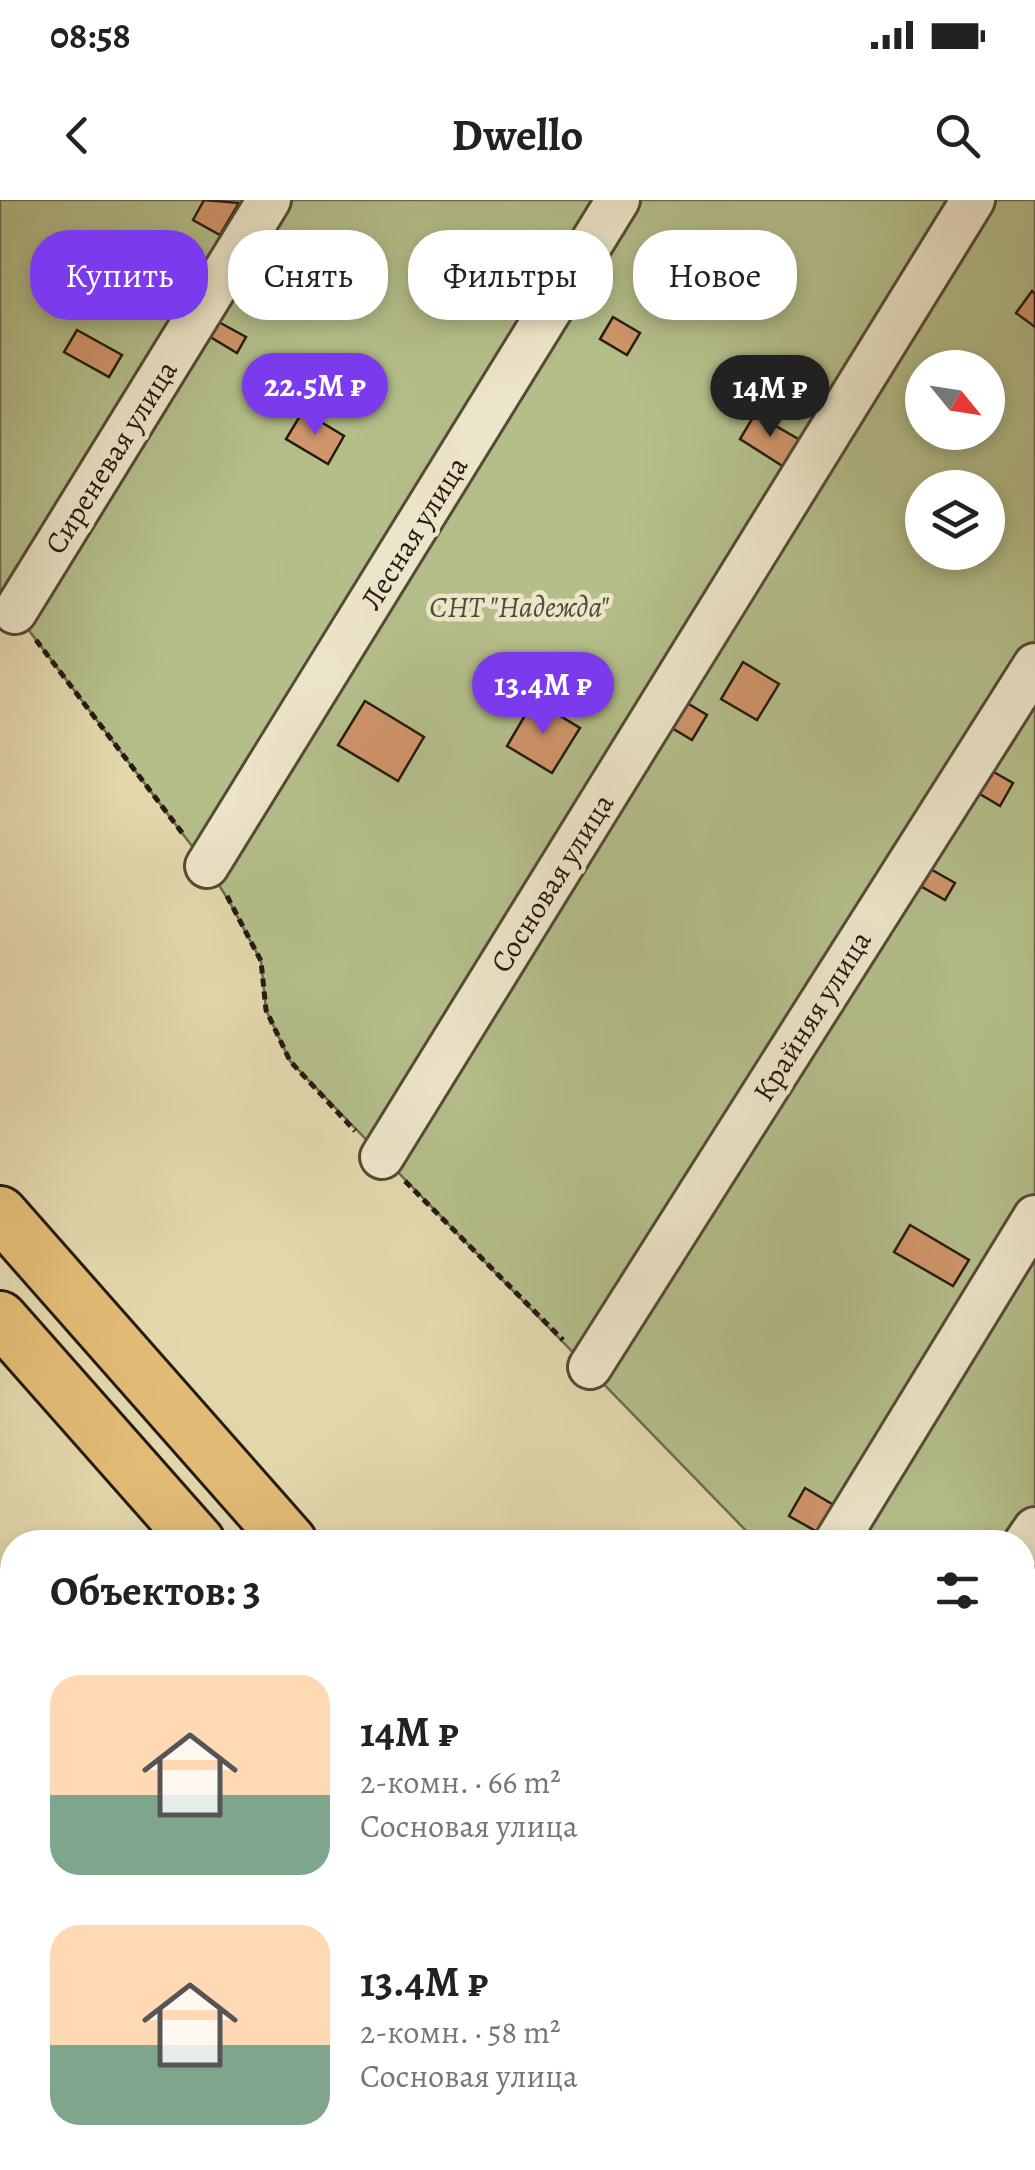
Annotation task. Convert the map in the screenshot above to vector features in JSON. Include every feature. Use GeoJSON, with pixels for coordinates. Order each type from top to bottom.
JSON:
{"type":"FeatureCollection","features":[{"type":"Feature","properties":{"kind":"main road"},"geometry":{"type":"LineString","coordinates":[[0,1212],[279,1530]]}},
{"type":"Feature","properties":{"kind":"main road"},"geometry":{"type":"LineString","coordinates":[[0,1318],[187,1530]]}},
{"type":"Feature","properties":{"kind":"street","name":"Сиреневая улица"},"geometry":{"type":"LineString","coordinates":[[15,612],[269,200]]}},
{"type":"Feature","properties":{"kind":"street","name":"Лесная улица"},"geometry":{"type":"LineString","coordinates":[[208,866],[618,200]]}},
{"type":"Feature","properties":{"kind":"street","name":"Сосновая улица"},"geometry":{"type":"LineString","coordinates":[[382,1157],[973,200]]}},
{"type":"Feature","properties":{"kind":"street","name":"Крайняя улица"},"geometry":{"type":"LineString","coordinates":[[590,1367],[1035,665]]}},
{"type":"Feature","properties":{"kind":"street"},"geometry":{"type":"LineString","coordinates":[[843,1530],[1035,1218]]}},
{"type":"Feature","properties":{"kind":"path"},"geometry":{"type":"LineString","coordinates":[[15,612],[208,866],[261,961],[266,1010],[290,1061],[590,1367]]}},
{"type":"Feature","properties":{"kind":"green space","name":"СНТ \"Надежда\""},"geometry":{"type":"Polygon","coordinates":[[[0,200],[1035,200],[1035,1530],[745,1530],[290,1061],[266,1010],[261,961],[207,866],[15,612],[0,602],[0,200]]]}},
{"type":"Feature","properties":{"kind":"building"},"geometry":{"type":"Polygon","coordinates":[[[204,200],[239,203],[220,235],[193,220],[204,200]]]}},
{"type":"Feature","properties":{"kind":"building"},"geometry":{"type":"Polygon","coordinates":[[[1032,291],[1035,294],[1035,327],[1016,313],[1032,291]]]}},
{"type":"Feature","properties":{"kind":"building"},"geometry":{"type":"Polygon","coordinates":[[[613,317],[640,333],[627,355],[600,339],[613,317]]]}},
{"type":"Feature","properties":{"kind":"building"},"geometry":{"type":"Polygon","coordinates":[[[215,320],[246,337],[237,353],[207,335],[215,320]]]}},
{"type":"Feature","properties":{"kind":"building"},"geometry":{"type":"Polygon","coordinates":[[[77,330],[122,355],[109,377],[64,352],[77,330]]]}},
{"type":"Feature","properties":{"kind":"building"},"geometry":{"type":"Polygon","coordinates":[[[303,411],[344,436],[328,464],[286,439],[303,411]]]}},
{"type":"Feature","properties":{"kind":"building"},"geometry":{"type":"Polygon","coordinates":[[[755,414],[800,440],[784,467],[740,439],[755,414]]]}},
{"type":"Feature","properties":{"kind":"building"},"geometry":{"type":"Polygon","coordinates":[[[743,662],[779,684],[757,720],[721,699],[743,662]]]}},
{"type":"Feature","properties":{"kind":"building"},"geometry":{"type":"Polygon","coordinates":[[[677,697],[707,715],[692,740],[662,722],[677,697]]]}},
{"type":"Feature","properties":{"kind":"building"},"geometry":{"type":"Polygon","coordinates":[[[534,700],[580,728],[552,773],[507,746],[534,700]]]}},
{"type":"Feature","properties":{"kind":"building"},"geometry":{"type":"Polygon","coordinates":[[[365,701],[424,737],[398,781],[338,745],[365,701]]]}},
{"type":"Feature","properties":{"kind":"building"},"geometry":{"type":"Polygon","coordinates":[[[983,766],[1013,783],[1000,806],[970,788],[983,766]]]}},
{"type":"Feature","properties":{"kind":"building"},"geometry":{"type":"Polygon","coordinates":[[[927,867],[955,883],[945,900],[917,884],[927,867]]]}},
{"type":"Feature","properties":{"kind":"building"},"geometry":{"type":"Polygon","coordinates":[[[910,1225],[969,1260],[953,1286],[894,1252],[910,1225]]]}},
{"type":"Feature","properties":{"kind":"building"},"geometry":{"type":"Polygon","coordinates":[[[805,1488],[837,1507],[823,1530],[814,1530],[789,1516],[805,1488]]]}}]}
